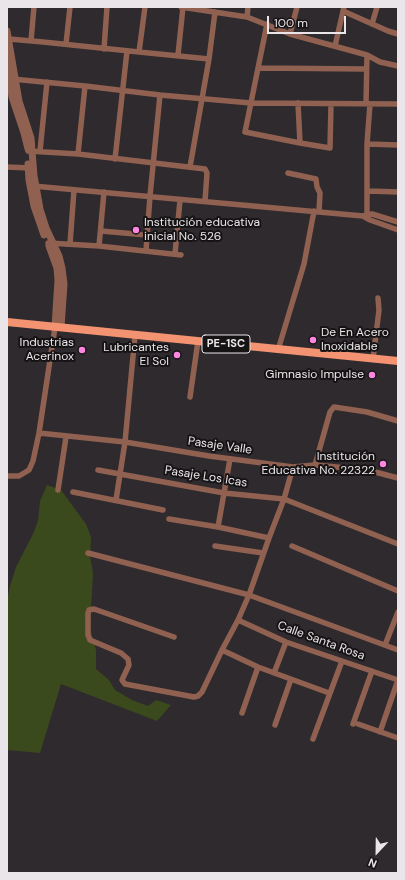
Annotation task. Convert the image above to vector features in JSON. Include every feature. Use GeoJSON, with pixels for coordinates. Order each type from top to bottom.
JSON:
{"type":"FeatureCollection","features":[{"type":"Feature","properties":{"kind":"main road","name":"PE-1SC"},"geometry":{"type":"LineString","coordinates":[[7,322],[398,362]]}},
{"type":"Feature","properties":{"kind":"street"},"geometry":{"type":"LineString","coordinates":[[31,41],[34,7]]}},
{"type":"Feature","properties":{"kind":"street"},"geometry":{"type":"LineString","coordinates":[[66,44],[70,7]]}},
{"type":"Feature","properties":{"kind":"street"},"geometry":{"type":"LineString","coordinates":[[104,49],[107,7]]}},
{"type":"Feature","properties":{"kind":"street"},"geometry":{"type":"LineString","coordinates":[[139,52],[145,7]]}},
{"type":"Feature","properties":{"kind":"street"},"geometry":{"type":"LineString","coordinates":[[178,55],[182,7],[197,8],[246,17],[290,34],[367,55],[380,62],[398,66]]}},
{"type":"Feature","properties":{"kind":"street"},"geometry":{"type":"LineString","coordinates":[[246,17],[248,7]]}},
{"type":"Feature","properties":{"kind":"street"},"geometry":{"type":"LineString","coordinates":[[290,34],[297,7]]}},
{"type":"Feature","properties":{"kind":"street"},"geometry":{"type":"LineString","coordinates":[[372,24],[377,7]]}},
{"type":"Feature","properties":{"kind":"street"},"geometry":{"type":"LineString","coordinates":[[335,46],[344,9],[372,24],[398,34]]}},
{"type":"Feature","properties":{"kind":"street"},"geometry":{"type":"LineString","coordinates":[[190,167],[209,59],[215,12]]}},
{"type":"Feature","properties":{"kind":"street"},"geometry":{"type":"LineString","coordinates":[[267,24],[244,132],[330,148],[331,104]]}},
{"type":"Feature","properties":{"kind":"street"},"geometry":{"type":"LineString","coordinates":[[7,31],[9,39],[12,97],[24,133],[34,151]]}},
{"type":"Feature","properties":{"kind":"street"},"geometry":{"type":"LineString","coordinates":[[9,39],[209,59]]}},
{"type":"Feature","properties":{"kind":"street"},"geometry":{"type":"LineString","coordinates":[[115,159],[127,51]]}},
{"type":"Feature","properties":{"kind":"street"},"geometry":{"type":"LineString","coordinates":[[365,215],[368,191],[367,55]]}},
{"type":"Feature","properties":{"kind":"street"},"geometry":{"type":"LineString","coordinates":[[7,60],[12,79]]}},
{"type":"Feature","properties":{"kind":"street"},"geometry":{"type":"LineString","coordinates":[[258,68],[366,69]]}},
{"type":"Feature","properties":{"kind":"street"},"geometry":{"type":"LineString","coordinates":[[12,79],[251,103],[398,104]]}},
{"type":"Feature","properties":{"kind":"street"},"geometry":{"type":"LineString","coordinates":[[7,476],[19,476],[29,470],[33,461],[58,327],[57,268],[50,243],[34,206],[31,168],[47,82]]}},
{"type":"Feature","properties":{"kind":"street"},"geometry":{"type":"LineString","coordinates":[[78,154],[85,86]]}},
{"type":"Feature","properties":{"kind":"street"},"geometry":{"type":"LineString","coordinates":[[146,251],[160,95]]}},
{"type":"Feature","properties":{"kind":"street"},"geometry":{"type":"LineString","coordinates":[[298,103],[300,143]]}},
{"type":"Feature","properties":{"kind":"street"},"geometry":{"type":"LineString","coordinates":[[367,144],[398,145]]}},
{"type":"Feature","properties":{"kind":"street"},"geometry":{"type":"LineString","coordinates":[[34,151],[78,154],[206,170],[205,201]]}},
{"type":"Feature","properties":{"kind":"street"},"geometry":{"type":"LineString","coordinates":[[7,166],[31,168]]}},
{"type":"Feature","properties":{"kind":"street"},"geometry":{"type":"LineString","coordinates":[[278,350],[304,264],[320,193],[316,185],[316,179],[288,173]]}},
{"type":"Feature","properties":{"kind":"street"},"geometry":{"type":"LineString","coordinates":[[33,186],[316,212],[365,215],[372,214],[398,222]]}},
{"type":"Feature","properties":{"kind":"street"},"geometry":{"type":"LineString","coordinates":[[70,244],[74,190]]}},
{"type":"Feature","properties":{"kind":"street"},"geometry":{"type":"LineString","coordinates":[[368,191],[398,192]]}},
{"type":"Feature","properties":{"kind":"street"},"geometry":{"type":"LineString","coordinates":[[99,246],[104,192]]}},
{"type":"Feature","properties":{"kind":"street"},"geometry":{"type":"LineString","coordinates":[[175,254],[180,200]]}},
{"type":"Feature","properties":{"kind":"street"},"geometry":{"type":"LineString","coordinates":[[365,215],[370,220],[398,230]]}},
{"type":"Feature","properties":{"kind":"street"},"geometry":{"type":"LineString","coordinates":[[101,231],[147,235]]}},
{"type":"Feature","properties":{"kind":"street"},"geometry":{"type":"LineString","coordinates":[[50,243],[99,246],[181,255]]}},
{"type":"Feature","properties":{"kind":"street"},"geometry":{"type":"LineString","coordinates":[[373,359],[379,310],[378,298]]}},
{"type":"Feature","properties":{"kind":"street"},"geometry":{"type":"LineString","coordinates":[[116,500],[125,442],[135,335]]}},
{"type":"Feature","properties":{"kind":"street"},"geometry":{"type":"LineString","coordinates":[[190,396],[198,341]]}},
{"type":"Feature","properties":{"kind":"street"},"geometry":{"type":"LineString","coordinates":[[315,465],[330,412],[334,407],[367,412],[398,421]]}},
{"type":"Feature","properties":{"kind":"street","name":"Pasaje Valle"},"geometry":{"type":"LineString","coordinates":[[39,433],[125,442],[230,459],[293,467],[315,465],[347,468],[375,472],[398,478]]}},
{"type":"Feature","properties":{"kind":"street"},"geometry":{"type":"LineString","coordinates":[[58,490],[66,437]]}},
{"type":"Feature","properties":{"kind":"street"},"geometry":{"type":"LineString","coordinates":[[218,527],[230,459]]}},
{"type":"Feature","properties":{"kind":"street"},"geometry":{"type":"LineString","coordinates":[[174,637],[94,609],[89,610],[88,613],[88,635],[90,640],[121,654],[128,659],[129,665],[122,680],[124,684],[194,697],[198,696],[202,692],[249,596],[284,499],[293,467]]}},
{"type":"Feature","properties":{"kind":"street","name":"Pasaje Los Icas"},"geometry":{"type":"LineString","coordinates":[[98,470],[224,492],[284,499],[398,544]]}},
{"type":"Feature","properties":{"kind":"street"},"geometry":{"type":"LineString","coordinates":[[74,492],[163,510]]}},
{"type":"Feature","properties":{"kind":"street"},"geometry":{"type":"LineString","coordinates":[[169,519],[218,527],[269,538]]}},
{"type":"Feature","properties":{"kind":"street"},"geometry":{"type":"LineString","coordinates":[[215,546],[264,553]]}},
{"type":"Feature","properties":{"kind":"street"},"geometry":{"type":"LineString","coordinates":[[292,546],[398,591]]}},
{"type":"Feature","properties":{"kind":"street"},"geometry":{"type":"LineString","coordinates":[[88,553],[249,596],[398,650]]}},
{"type":"Feature","properties":{"kind":"street"},"geometry":{"type":"LineString","coordinates":[[385,645],[398,612]]}},
{"type":"Feature","properties":{"kind":"street","name":"Calle Santa Rosa"},"geometry":{"type":"LineString","coordinates":[[238,620],[286,642],[398,680]]}},
{"type":"Feature","properties":{"kind":"street"},"geometry":{"type":"LineString","coordinates":[[274,673],[286,642]]}},
{"type":"Feature","properties":{"kind":"street"},"geometry":{"type":"LineString","coordinates":[[222,650],[258,667],[328,693]]}},
{"type":"Feature","properties":{"kind":"street"},"geometry":{"type":"LineString","coordinates":[[313,739],[328,693],[342,661]]}},
{"type":"Feature","properties":{"kind":"street"},"geometry":{"type":"LineString","coordinates":[[242,713],[258,667]]}},
{"type":"Feature","properties":{"kind":"street"},"geometry":{"type":"LineString","coordinates":[[372,671],[356,724],[398,738]]}},
{"type":"Feature","properties":{"kind":"street"},"geometry":{"type":"LineString","coordinates":[[274,724],[290,679]]}},
{"type":"Feature","properties":{"kind":"street"},"geometry":{"type":"LineString","coordinates":[[380,732],[398,680]]}},
{"type":"Feature","properties":{"kind":"green space"},"geometry":{"type":"Polygon","coordinates":[[[47,485],[61,490],[86,524],[91,537],[90,556],[93,573],[90,628],[96,650],[96,669],[109,680],[115,690],[132,700],[148,706],[156,700],[171,705],[157,721],[61,684],[40,753],[7,750],[7,601],[16,567],[38,521],[40,501],[47,485]]]}},
{"type":"Feature","properties":{"kind":"place","name":"Institución educativa inicial No. 526"},"geometry":{"type":"Point","coordinates":[136,230]}},
{"type":"Feature","properties":{"kind":"place","name":"De En Acero Inoxidable"},"geometry":{"type":"Point","coordinates":[313,340]}},
{"type":"Feature","properties":{"kind":"place","name":"Industrias Acerinox"},"geometry":{"type":"Point","coordinates":[82,350]}},
{"type":"Feature","properties":{"kind":"place","name":"Lubricantes El Sol"},"geometry":{"type":"Point","coordinates":[177,355]}},
{"type":"Feature","properties":{"kind":"place","name":"Gimnasio Impulse"},"geometry":{"type":"Point","coordinates":[372,375]}},
{"type":"Feature","properties":{"kind":"place","name":"Institución Educativa No. 22322"},"geometry":{"type":"Point","coordinates":[383,464]}}]}
